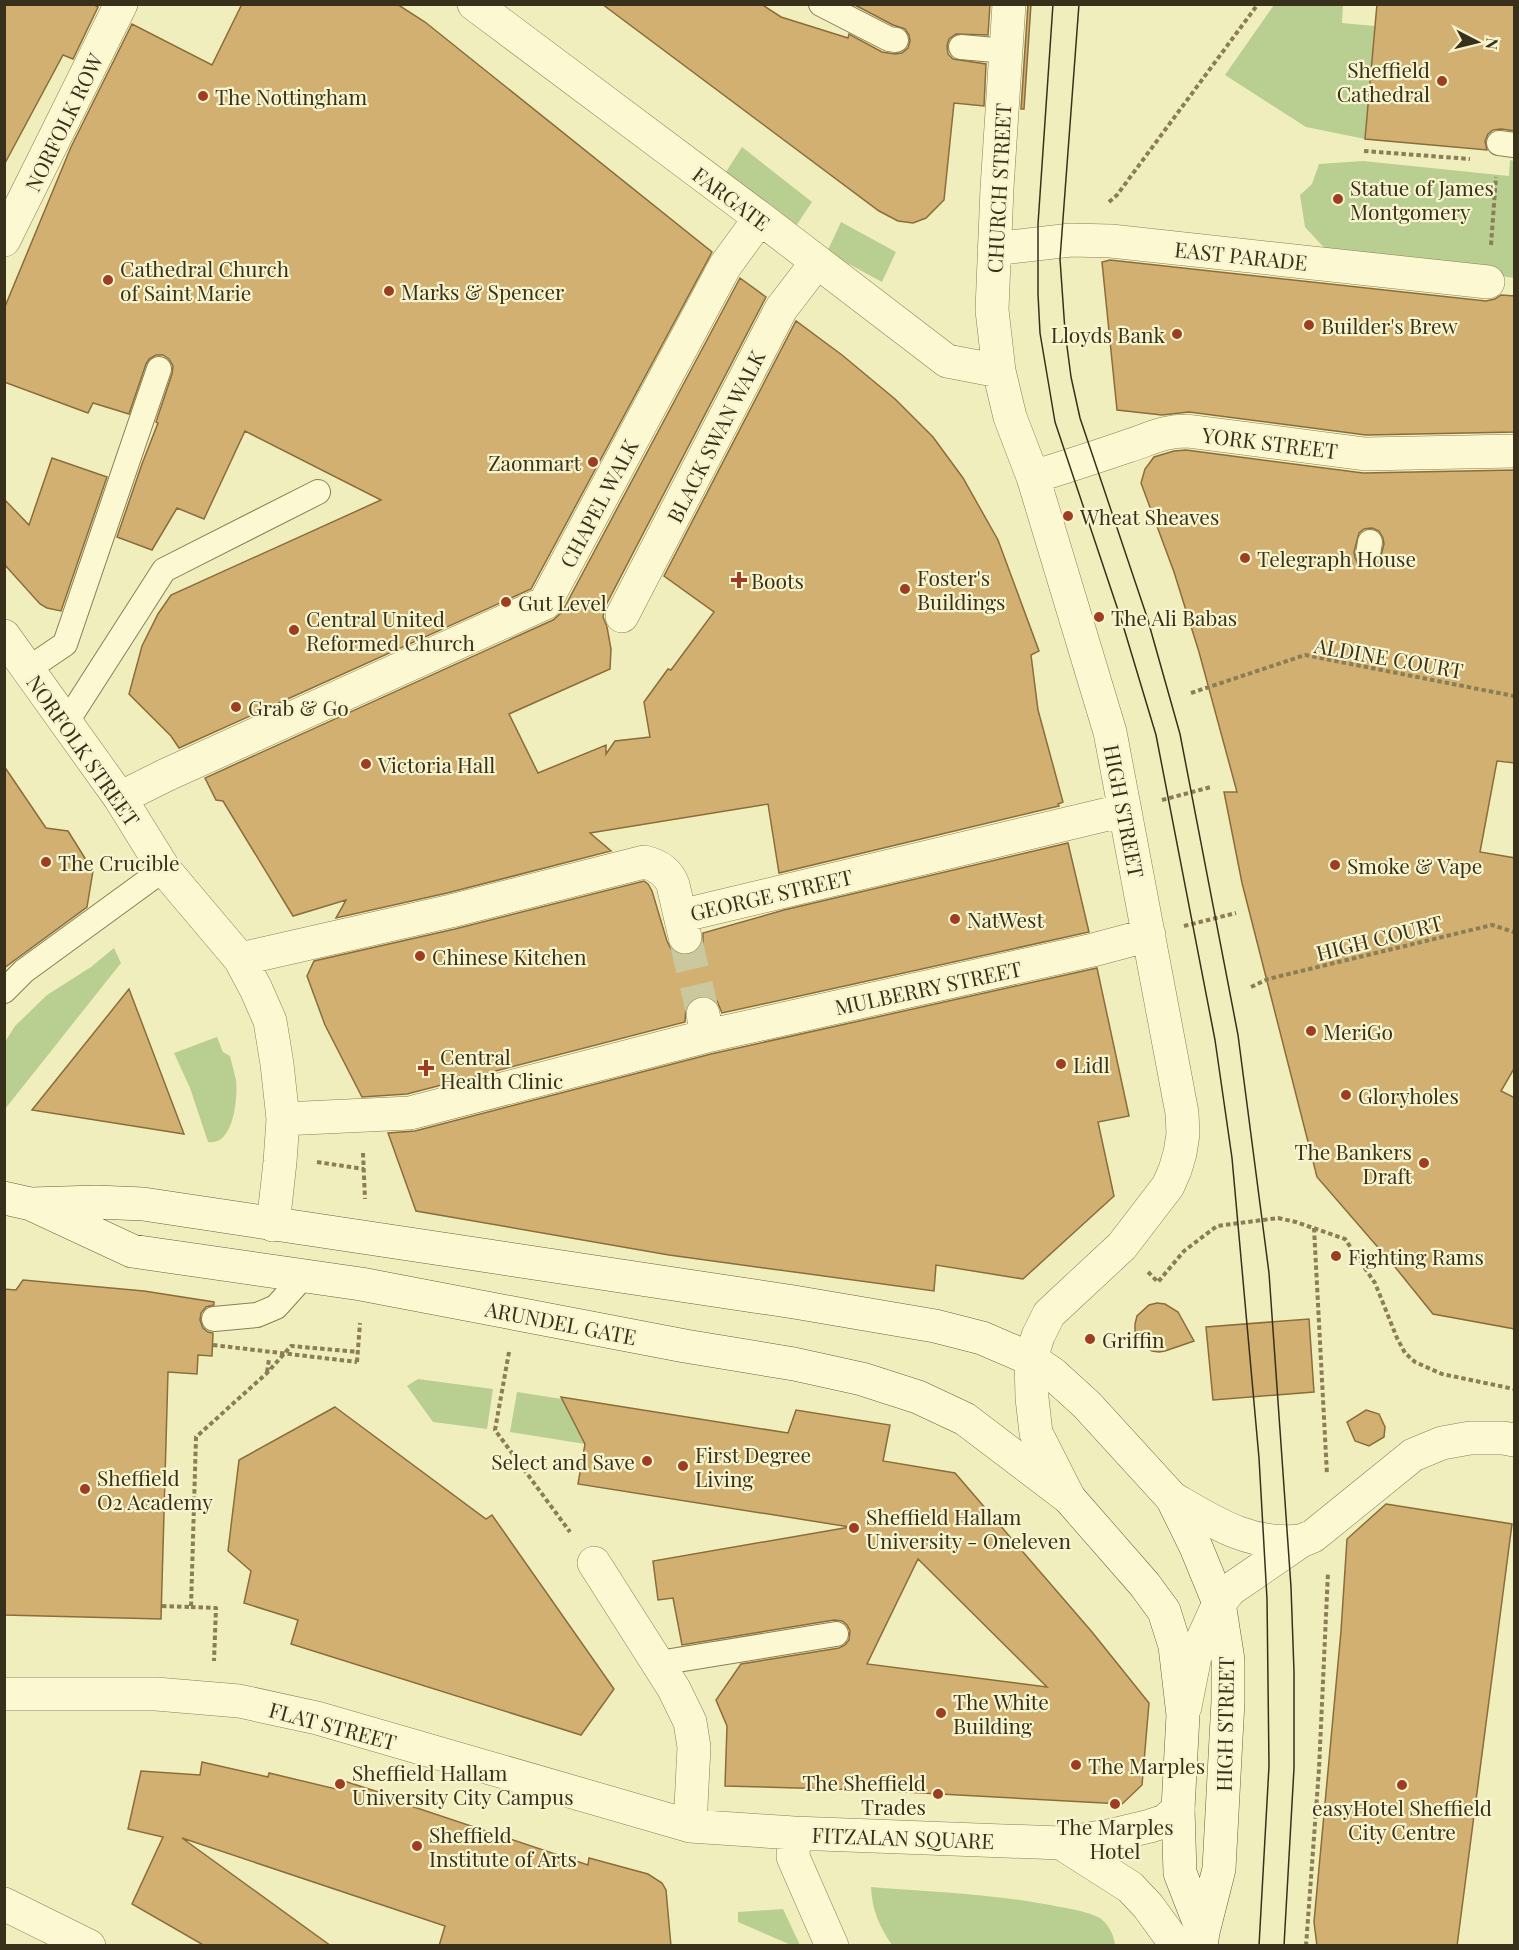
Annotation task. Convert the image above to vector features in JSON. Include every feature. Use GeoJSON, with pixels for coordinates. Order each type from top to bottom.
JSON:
{"type":"FeatureCollection","features":[{"type":"Feature","properties":{"kind":"street","name":"NORFOLK ROW"},"geometry":{"type":"LineString","coordinates":[[4,240],[122,4]]}},
{"type":"Feature","properties":{"kind":"street","name":"FARGATE"},"geometry":{"type":"LineString","coordinates":[[474,4],[947,361],[999,371]]}},
{"type":"Feature","properties":{"kind":"street","name":"CHURCH STREET"},"geometry":{"type":"LineString","coordinates":[[999,371],[992,310],[1009,4]]}},
{"type":"Feature","properties":{"kind":"street","name":"CHAPEL WALK"},"geometry":{"type":"LineString","coordinates":[[120,798],[545,603],[725,266],[760,218]]}},
{"type":"Feature","properties":{"kind":"street","name":"EAST PARADE"},"geometry":{"type":"LineString","coordinates":[[994,249],[1071,240],[1111,241],[1488,282]]}},
{"type":"Feature","properties":{"kind":"street","name":"BLACK SWAN WALK"},"geometry":{"type":"LineString","coordinates":[[622,616],[781,309],[817,262]]}},
{"type":"Feature","properties":{"kind":"street","name":"HIGH STREET"},"geometry":{"type":"LineString","coordinates":[[999,371],[1010,417],[1033,477],[1110,732],[1182,1113],[1183,1134],[1175,1170],[1168,1186],[1122,1246],[1049,1314],[1038,1336],[1031,1359]]}},
{"type":"Feature","properties":{"kind":"street","name":"YORK STREET"},"geometry":{"type":"LineString","coordinates":[[1033,477],[1172,431],[1365,454],[1515,451]]}},
{"type":"Feature","properties":{"kind":"street","name":"NORFOLK STREET"},"geometry":{"type":"LineString","coordinates":[[4,636],[120,798],[164,869],[240,958],[256,989],[270,1021],[283,1119],[273,1225]]}},
{"type":"Feature","properties":{"kind":"street","name":"GEORGE STREET"},"geometry":{"type":"LineString","coordinates":[[240,958],[451,911],[644,862],[658,867],[670,877],[683,927],[1125,810]]}},
{"type":"Feature","properties":{"kind":"street","name":"MULBERRY STREET"},"geometry":{"type":"LineString","coordinates":[[283,1119],[410,1113],[705,1025],[846,1005],[1093,950],[1149,935]]}},
{"type":"Feature","properties":{"kind":"street","name":"ARUNDEL GATE"},"geometry":{"type":"LineString","coordinates":[[18,1201],[143,1204],[794,1302],[935,1326],[982,1338],[1031,1359],[1053,1374],[1087,1405],[1172,1498]]}},
{"type":"Feature","properties":{"kind":"street","name":"ARUNDEL GATE"},"geometry":{"type":"LineString","coordinates":[[18,1201],[132,1251],[361,1284],[685,1346],[794,1364],[862,1379],[918,1397],[965,1419],[1069,1498]]}},
{"type":"Feature","properties":{"kind":"street"},"geometry":{"type":"LineString","coordinates":[[273,1225],[280,1251],[304,1276]]}},
{"type":"Feature","properties":{"kind":"street"},"geometry":{"type":"LineString","coordinates":[[1031,1359],[1036,1433],[1069,1498],[1145,1585],[1164,1611],[1174,1646],[1183,1715]]}},
{"type":"Feature","properties":{"kind":"street"},"geometry":{"type":"LineString","coordinates":[[1172,1498],[1220,1603],[1231,1589],[1301,1541],[1313,1536],[1413,1455],[1442,1443],[1470,1438],[1515,1440]]}},
{"type":"Feature","properties":{"kind":"street"},"geometry":{"type":"LineString","coordinates":[[1172,1498],[1216,1524],[1244,1536],[1264,1541],[1301,1541]]}},
{"type":"Feature","properties":{"kind":"street"},"geometry":{"type":"LineString","coordinates":[[594,1563],[674,1689],[690,1722],[694,1747],[690,1826]]}},
{"type":"Feature","properties":{"kind":"street","name":"HIGH STREET"},"geometry":{"type":"LineString","coordinates":[[1194,1941],[1180,1873],[1178,1809],[1183,1715],[1195,1656],[1220,1603]]}},
{"type":"Feature","properties":{"kind":"street","name":"HIGH STREET"},"geometry":{"type":"LineString","coordinates":[[1194,1941],[1219,1869],[1228,1713],[1228,1660],[1220,1603]]}},
{"type":"Feature","properties":{"kind":"street","name":"FLAT STREET"},"geometry":{"type":"LineString","coordinates":[[4,1695],[156,1694],[239,1701],[317,1718],[690,1826],[794,1833]]}},
{"type":"Feature","properties":{"kind":"street","name":"FITZALAN SQUARE"},"geometry":{"type":"LineString","coordinates":[[832,1946],[793,1857],[794,1833],[1061,1843],[1108,1836],[1149,1826],[1165,1821],[1178,1809]]}},
{"type":"Feature","properties":{"kind":"street"},"geometry":{"type":"LineString","coordinates":[[1061,1843],[1131,1887],[1148,1906],[1194,1941]]}},
{"type":"Feature","properties":{"kind":"street"},"geometry":{"type":"LineString","coordinates":[[4,1904],[89,1946]]}},
{"type":"Feature","properties":{"kind":"lane"},"geometry":{"type":"LineString","coordinates":[[821,4],[889,39],[896,40]]}},
{"type":"Feature","properties":{"kind":"lane"},"geometry":{"type":"LineString","coordinates":[[961,46],[1006,51]]}},
{"type":"Feature","properties":{"kind":"lane"},"geometry":{"type":"LineString","coordinates":[[28,669],[65,644],[159,369]]}},
{"type":"Feature","properties":{"kind":"lane"},"geometry":{"type":"LineString","coordinates":[[66,723],[164,570],[318,492]]}},
{"type":"Feature","properties":{"kind":"lane"},"geometry":{"type":"LineString","coordinates":[[4,991],[24,971],[164,869]]}},
{"type":"Feature","properties":{"kind":"lane"},"geometry":{"type":"LineString","coordinates":[[214,1319],[257,1315],[276,1307],[304,1276]]}},
{"type":"Feature","properties":{"kind":"lane"},"geometry":{"type":"LineString","coordinates":[[658,1663],[836,1634]]}},
{"type":"Feature","properties":{"kind":"path"},"geometry":{"type":"LineString","coordinates":[[1071,240],[1086,221],[1117,195],[1258,4]]}},
{"type":"Feature","properties":{"kind":"path"},"geometry":{"type":"LineString","coordinates":[[1364,151],[1504,150],[1488,282]]}},
{"type":"Feature","properties":{"kind":"path","name":"ALDINE COURT"},"geometry":{"type":"LineString","coordinates":[[1191,693],[1305,655],[1515,696]]}},
{"type":"Feature","properties":{"kind":"path"},"geometry":{"type":"LineString","coordinates":[[1125,810],[1211,787]]}},
{"type":"Feature","properties":{"kind":"path"},"geometry":{"type":"LineString","coordinates":[[1149,935],[1236,913]]}},
{"type":"Feature","properties":{"kind":"path","name":"HIGH COURT"},"geometry":{"type":"LineString","coordinates":[[1251,987],[1268,979],[1491,925],[1515,932]]}},
{"type":"Feature","properties":{"kind":"path"},"geometry":{"type":"LineString","coordinates":[[316,1162],[364,1169]]}},
{"type":"Feature","properties":{"kind":"path"},"geometry":{"type":"LineString","coordinates":[[1122,1246],[1158,1282],[1184,1251],[1217,1226],[1278,1218],[1345,1239],[1375,1283],[1405,1353],[1416,1362],[1442,1374],[1515,1389]]}},
{"type":"Feature","properties":{"kind":"path"},"geometry":{"type":"LineString","coordinates":[[1306,1946],[1319,1769],[1330,1522],[1314,1228]]}},
{"type":"Feature","properties":{"kind":"path"},"geometry":{"type":"LineString","coordinates":[[213,1345],[357,1362]]}},
{"type":"Feature","properties":{"kind":"path"},"geometry":{"type":"LineString","coordinates":[[191,1607],[195,1437],[267,1372],[291,1346],[359,1352]]}},
{"type":"Feature","properties":{"kind":"path"},"geometry":{"type":"LineString","coordinates":[[267,1372],[269,1359]]}},
{"type":"Feature","properties":{"kind":"path"},"geometry":{"type":"LineString","coordinates":[[503,1388],[495,1430],[594,1563]]}},
{"type":"Feature","properties":{"kind":"path"},"geometry":{"type":"LineString","coordinates":[[162,1606],[216,1608],[213,1698]]}},
{"type":"Feature","properties":{"kind":"green space"},"geometry":{"type":"Polygon","coordinates":[[[1274,5],[1343,5],[1342,23],[1375,26],[1365,139],[1306,127],[1225,75],[1274,5]]]}},
{"type":"Feature","properties":{"kind":"green space"},"geometry":{"type":"Polygon","coordinates":[[[742,147],[812,202],[796,226],[724,175],[742,147]]]}},
{"type":"Feature","properties":{"kind":"green space"},"geometry":{"type":"Polygon","coordinates":[[[1510,160],[1514,161],[1514,278],[1328,252],[1305,227],[1300,195],[1312,184],[1319,164],[1363,161],[1509,176],[1510,160]]]}},
{"type":"Feature","properties":{"kind":"green space"},"geometry":{"type":"Polygon","coordinates":[[[841,222],[896,252],[882,282],[827,252],[841,222]]]}},
{"type":"Feature","properties":{"kind":"green space"},"geometry":{"type":"Polygon","coordinates":[[[114,948],[121,963],[5,1109],[5,1042],[15,1026],[47,995],[91,967],[114,948]]]}},
{"type":"Feature","properties":{"kind":"green space"},"geometry":{"type":"Polygon","coordinates":[[[217,1037],[223,1052],[230,1056],[236,1080],[236,1098],[233,1119],[224,1137],[208,1142],[190,1088],[174,1053],[217,1037]]]}},
{"type":"Feature","properties":{"kind":"green space"},"geometry":{"type":"Polygon","coordinates":[[[418,1379],[493,1389],[487,1429],[433,1422],[407,1386],[418,1379]]]}},
{"type":"Feature","properties":{"kind":"green space"},"geometry":{"type":"Polygon","coordinates":[[[517,1392],[562,1399],[585,1444],[510,1432],[517,1392]]]}},
{"type":"Feature","properties":{"kind":"green space"},"geometry":{"type":"Polygon","coordinates":[[[871,1887],[990,1896],[1080,1911],[1100,1918],[1110,1930],[1115,1945],[892,1945],[877,1918],[871,1887]]]}},
{"type":"Feature","properties":{"kind":"green space"},"geometry":{"type":"Polygon","coordinates":[[[783,1909],[800,1945],[791,1945],[738,1922],[738,1912],[783,1909]]]}},
{"type":"Feature","properties":{"kind":"building"},"geometry":{"type":"Polygon","coordinates":[[[4,4],[93,4],[98,7],[73,59],[63,55],[4,165],[4,4]]]}},
{"type":"Feature","properties":{"kind":"building"},"geometry":{"type":"Polygon","coordinates":[[[242,4],[397,4],[425,22],[712,252],[531,589],[179,748],[171,736],[129,694],[142,646],[158,614],[171,595],[381,500],[245,431],[204,519],[177,508],[152,550],[117,537],[158,423],[156,422],[173,366],[163,355],[156,355],[149,359],[129,414],[93,403],[88,413],[4,382],[4,309],[71,147],[132,24],[212,65],[242,4]]]}},
{"type":"Feature","properties":{"kind":"building"},"geometry":{"type":"Polygon","coordinates":[[[602,4],[761,4],[781,17],[848,38],[849,34],[882,52],[895,54],[902,53],[908,48],[910,41],[905,29],[853,4],[990,4],[988,35],[956,34],[949,39],[947,46],[948,54],[953,59],[986,64],[984,106],[954,103],[944,200],[926,218],[913,223],[898,221],[879,211],[602,4]]]}},
{"type":"Feature","properties":{"kind":"building"},"geometry":{"type":"Polygon","coordinates":[[[1028,4],[1031,4],[1024,109],[1021,109],[1028,4]]]}},
{"type":"Feature","properties":{"kind":"building","name":"Sheffield Cathedral"},"geometry":{"type":"Polygon","coordinates":[[[1377,4],[1515,4],[1515,131],[1493,130],[1485,141],[1487,150],[1365,139],[1377,4]]]}},
{"type":"Feature","properties":{"kind":"building"},"geometry":{"type":"Polygon","coordinates":[[[1110,260],[1486,301],[1501,295],[1515,296],[1515,432],[1366,435],[1189,412],[1162,415],[1117,410],[1102,262],[1110,260]]]}},
{"type":"Feature","properties":{"kind":"building"},"geometry":{"type":"Polygon","coordinates":[[[740,278],[766,297],[605,607],[603,617],[611,649],[610,669],[509,714],[538,773],[606,745],[606,754],[615,741],[650,737],[644,702],[714,612],[664,576],[796,321],[895,399],[933,437],[963,478],[998,540],[1039,651],[1031,655],[1038,710],[1063,802],[1058,804],[1059,806],[779,873],[768,804],[590,833],[611,851],[447,893],[336,918],[346,900],[293,916],[223,801],[216,800],[205,778],[553,620],[562,612],[740,278]]]}},
{"type":"Feature","properties":{"kind":"building"},"geometry":{"type":"Polygon","coordinates":[[[1186,450],[1363,473],[1515,470],[1515,763],[1497,761],[1480,852],[1515,858],[1515,1067],[1501,1091],[1515,1098],[1515,1329],[1433,1314],[1317,1177],[1242,883],[1224,792],[1237,792],[1199,652],[1174,572],[1141,483],[1145,469],[1154,457],[1186,450]],[[1372,528],[1364,529],[1359,533],[1354,552],[1359,565],[1366,568],[1374,567],[1379,563],[1384,544],[1379,531],[1372,528]]]}},
{"type":"Feature","properties":{"kind":"building"},"geometry":{"type":"Polygon","coordinates":[[[52,458],[107,477],[61,611],[40,604],[4,564],[4,499],[29,525],[52,458]]]}},
{"type":"Feature","properties":{"kind":"building","name":"The Crucible"},"geometry":{"type":"Polygon","coordinates":[[[4,766],[46,828],[68,831],[93,871],[87,907],[4,968],[4,766]]]}},
{"type":"Feature","properties":{"kind":"building"},"geometry":{"type":"Polygon","coordinates":[[[1068,843],[1089,932],[722,1013],[717,1001],[709,996],[699,996],[690,1000],[686,1007],[685,1022],[407,1094],[362,1097],[325,1025],[307,976],[314,961],[455,929],[644,881],[652,891],[671,949],[679,955],[689,955],[698,950],[703,942],[703,933],[784,910],[1068,843]]]}},
{"type":"Feature","properties":{"kind":"building"},"geometry":{"type":"Polygon","coordinates":[[[1097,968],[1129,1116],[1098,1122],[1114,1196],[1023,1279],[936,1265],[934,1291],[669,1255],[416,1211],[388,1133],[415,1131],[711,1054],[1097,968]]]}},
{"type":"Feature","properties":{"kind":"building"},"geometry":{"type":"Polygon","coordinates":[[[129,989],[184,1134],[32,1110],[129,989]]]}},
{"type":"Feature","properties":{"kind":"building","name":"Sheffield O2 Academy"},"geometry":{"type":"Polygon","coordinates":[[[23,1280],[144,1291],[214,1302],[214,1305],[206,1307],[201,1313],[200,1320],[203,1328],[213,1333],[212,1356],[198,1355],[197,1374],[168,1372],[161,1619],[4,1615],[4,1289],[16,1290],[23,1280]]]}},
{"type":"Feature","properties":{"kind":"building"},"geometry":{"type":"Polygon","coordinates":[[[1165,1304],[1178,1312],[1194,1341],[1159,1352],[1152,1351],[1141,1344],[1135,1331],[1137,1316],[1149,1305],[1165,1304]]]}},
{"type":"Feature","properties":{"kind":"building"},"geometry":{"type":"Polygon","coordinates":[[[1309,1319],[1314,1392],[1213,1400],[1206,1327],[1309,1319]]]}},
{"type":"Feature","properties":{"kind":"building"},"geometry":{"type":"Polygon","coordinates":[[[561,1397],[788,1433],[796,1410],[890,1425],[883,1461],[955,1473],[1092,1632],[1149,1703],[1142,1785],[1122,1804],[867,1790],[725,1786],[727,1726],[716,1700],[741,1664],[839,1648],[849,1640],[850,1631],[842,1621],[834,1620],[682,1645],[673,1598],[658,1600],[653,1561],[850,1527],[578,1484],[585,1444],[561,1397]],[[918,1559],[867,1664],[1047,1687],[918,1559]]]}},
{"type":"Feature","properties":{"kind":"building"},"geometry":{"type":"Polygon","coordinates":[[[335,1407],[486,1519],[492,1515],[614,1689],[581,1735],[291,1644],[298,1620],[244,1603],[251,1571],[228,1551],[239,1460],[335,1407]]]}},
{"type":"Feature","properties":{"kind":"building"},"geometry":{"type":"Polygon","coordinates":[[[1366,1410],[1379,1414],[1385,1427],[1384,1437],[1369,1446],[1355,1441],[1347,1422],[1366,1410]]]}},
{"type":"Feature","properties":{"kind":"building","name":"easyHotel Sheffield City Centre"},"geometry":{"type":"Polygon","coordinates":[[[1386,1504],[1512,1524],[1457,1946],[1317,1946],[1314,1922],[1341,1631],[1347,1539],[1386,1504]]]}},
{"type":"Feature","properties":{"kind":"building","name":"Sheffield Institute of Arts"},"geometry":{"type":"Polygon","coordinates":[[[202,1762],[268,1777],[269,1773],[340,1790],[344,1781],[397,1798],[396,1801],[588,1865],[589,1858],[648,1874],[662,1883],[666,1890],[671,1946],[439,1946],[445,1926],[182,1838],[331,1946],[205,1946],[132,1904],[163,1837],[128,1829],[141,1771],[200,1775],[202,1762]]]}},
{"type":"Feature","properties":{"kind":"tunnel"},"geometry":{"type":"LineString","coordinates":[[685,937],[703,1014]]}},
{"type":"Feature","properties":{"kind":"tram line"},"geometry":{"type":"LineString","coordinates":[[1053,4],[1038,224],[1040,333],[1055,422],[1122,622],[1156,735],[1215,1040],[1232,1158],[1259,1458],[1267,1599],[1269,1766],[1259,1946]]}},
{"type":"Feature","properties":{"kind":"tram line"},"geometry":{"type":"LineString","coordinates":[[1079,4],[1060,259],[1071,377],[1080,418],[1147,617],[1180,734],[1238,1035],[1269,1273],[1291,1587],[1294,1672],[1294,1768],[1284,1946]]}},
{"type":"Feature","properties":{"kind":"place","name":"Sheffield Cathedral"},"geometry":{"type":"Point","coordinates":[1442,81]}},
{"type":"Feature","properties":{"kind":"place","name":"The Nottingham"},"geometry":{"type":"Point","coordinates":[203,96]}},
{"type":"Feature","properties":{"kind":"place","name":"Statue of James Montgomery"},"geometry":{"type":"Point","coordinates":[1338,199]}},
{"type":"Feature","properties":{"kind":"place","name":"Cathedral Church of Saint Marie"},"geometry":{"type":"Point","coordinates":[108,280]}},
{"type":"Feature","properties":{"kind":"place","name":"Marks & Spencer"},"geometry":{"type":"Point","coordinates":[389,291]}},
{"type":"Feature","properties":{"kind":"place","name":"Builder's Brew"},"geometry":{"type":"Point","coordinates":[1309,325]}},
{"type":"Feature","properties":{"kind":"place","name":"Lloyds Bank"},"geometry":{"type":"Point","coordinates":[1177,334]}},
{"type":"Feature","properties":{"kind":"place","name":"Zaonmart"},"geometry":{"type":"Point","coordinates":[593,462]}},
{"type":"Feature","properties":{"kind":"place","name":"Wheat Sheaves"},"geometry":{"type":"Point","coordinates":[1068,516]}},
{"type":"Feature","properties":{"kind":"place","name":"Telegraph House"},"geometry":{"type":"Point","coordinates":[1245,558]}},
{"type":"Feature","properties":{"kind":"place","name":"Boots"},"geometry":{"type":"Point","coordinates":[739,580]}},
{"type":"Feature","properties":{"kind":"place","name":"Foster's Buildings"},"geometry":{"type":"Point","coordinates":[905,589]}},
{"type":"Feature","properties":{"kind":"place","name":"Gut Level"},"geometry":{"type":"Point","coordinates":[506,602]}},
{"type":"Feature","properties":{"kind":"place","name":"The Ali Babas"},"geometry":{"type":"Point","coordinates":[1099,617]}},
{"type":"Feature","properties":{"kind":"place","name":"Central United Reformed Church"},"geometry":{"type":"Point","coordinates":[294,630]}},
{"type":"Feature","properties":{"kind":"place","name":"Grab & Go"},"geometry":{"type":"Point","coordinates":[236,707]}},
{"type":"Feature","properties":{"kind":"place","name":"Victoria Hall"},"geometry":{"type":"Point","coordinates":[366,764]}},
{"type":"Feature","properties":{"kind":"place","name":"The Crucible"},"geometry":{"type":"Point","coordinates":[46,862]}},
{"type":"Feature","properties":{"kind":"place","name":"Smoke & Vape"},"geometry":{"type":"Point","coordinates":[1335,865]}},
{"type":"Feature","properties":{"kind":"place","name":"NatWest"},"geometry":{"type":"Point","coordinates":[955,919]}},
{"type":"Feature","properties":{"kind":"place","name":"Chinese Kitchen"},"geometry":{"type":"Point","coordinates":[420,956]}},
{"type":"Feature","properties":{"kind":"place","name":"MeriGo"},"geometry":{"type":"Point","coordinates":[1311,1031]}},
{"type":"Feature","properties":{"kind":"place","name":"Lidl"},"geometry":{"type":"Point","coordinates":[1061,1064]}},
{"type":"Feature","properties":{"kind":"place","name":"Central Health Clinic"},"geometry":{"type":"Point","coordinates":[426,1068]}},
{"type":"Feature","properties":{"kind":"place","name":"Gloryholes"},"geometry":{"type":"Point","coordinates":[1346,1095]}},
{"type":"Feature","properties":{"kind":"place","name":"The Bankers Draft"},"geometry":{"type":"Point","coordinates":[1424,1163]}},
{"type":"Feature","properties":{"kind":"place","name":"Fighting Rams"},"geometry":{"type":"Point","coordinates":[1336,1256]}},
{"type":"Feature","properties":{"kind":"place","name":"Griffin"},"geometry":{"type":"Point","coordinates":[1090,1339]}},
{"type":"Feature","properties":{"kind":"place","name":"Select and Save"},"geometry":{"type":"Point","coordinates":[647,1461]}},
{"type":"Feature","properties":{"kind":"place","name":"First Degree Living"},"geometry":{"type":"Point","coordinates":[683,1466]}},
{"type":"Feature","properties":{"kind":"place","name":"Sheffield O2 Academy"},"geometry":{"type":"Point","coordinates":[85,1489]}},
{"type":"Feature","properties":{"kind":"place","name":"Sheffield Hallam University - Oneleven"},"geometry":{"type":"Point","coordinates":[854,1528]}},
{"type":"Feature","properties":{"kind":"place","name":"The White Building"},"geometry":{"type":"Point","coordinates":[941,1713]}},
{"type":"Feature","properties":{"kind":"place","name":"The Marples"},"geometry":{"type":"Point","coordinates":[1076,1765]}},
{"type":"Feature","properties":{"kind":"place","name":"Sheffield Hallam University City Campus"},"geometry":{"type":"Point","coordinates":[340,1784]}},
{"type":"Feature","properties":{"kind":"place","name":"easyHotel Sheffield City Centre"},"geometry":{"type":"Point","coordinates":[1402,1785]}},
{"type":"Feature","properties":{"kind":"place","name":"The Sheffield Trades"},"geometry":{"type":"Point","coordinates":[938,1794]}},
{"type":"Feature","properties":{"kind":"place","name":"The Marples Hotel"},"geometry":{"type":"Point","coordinates":[1115,1804]}},
{"type":"Feature","properties":{"kind":"place","name":"Sheffield Institute of Arts"},"geometry":{"type":"Point","coordinates":[417,1846]}}]}
